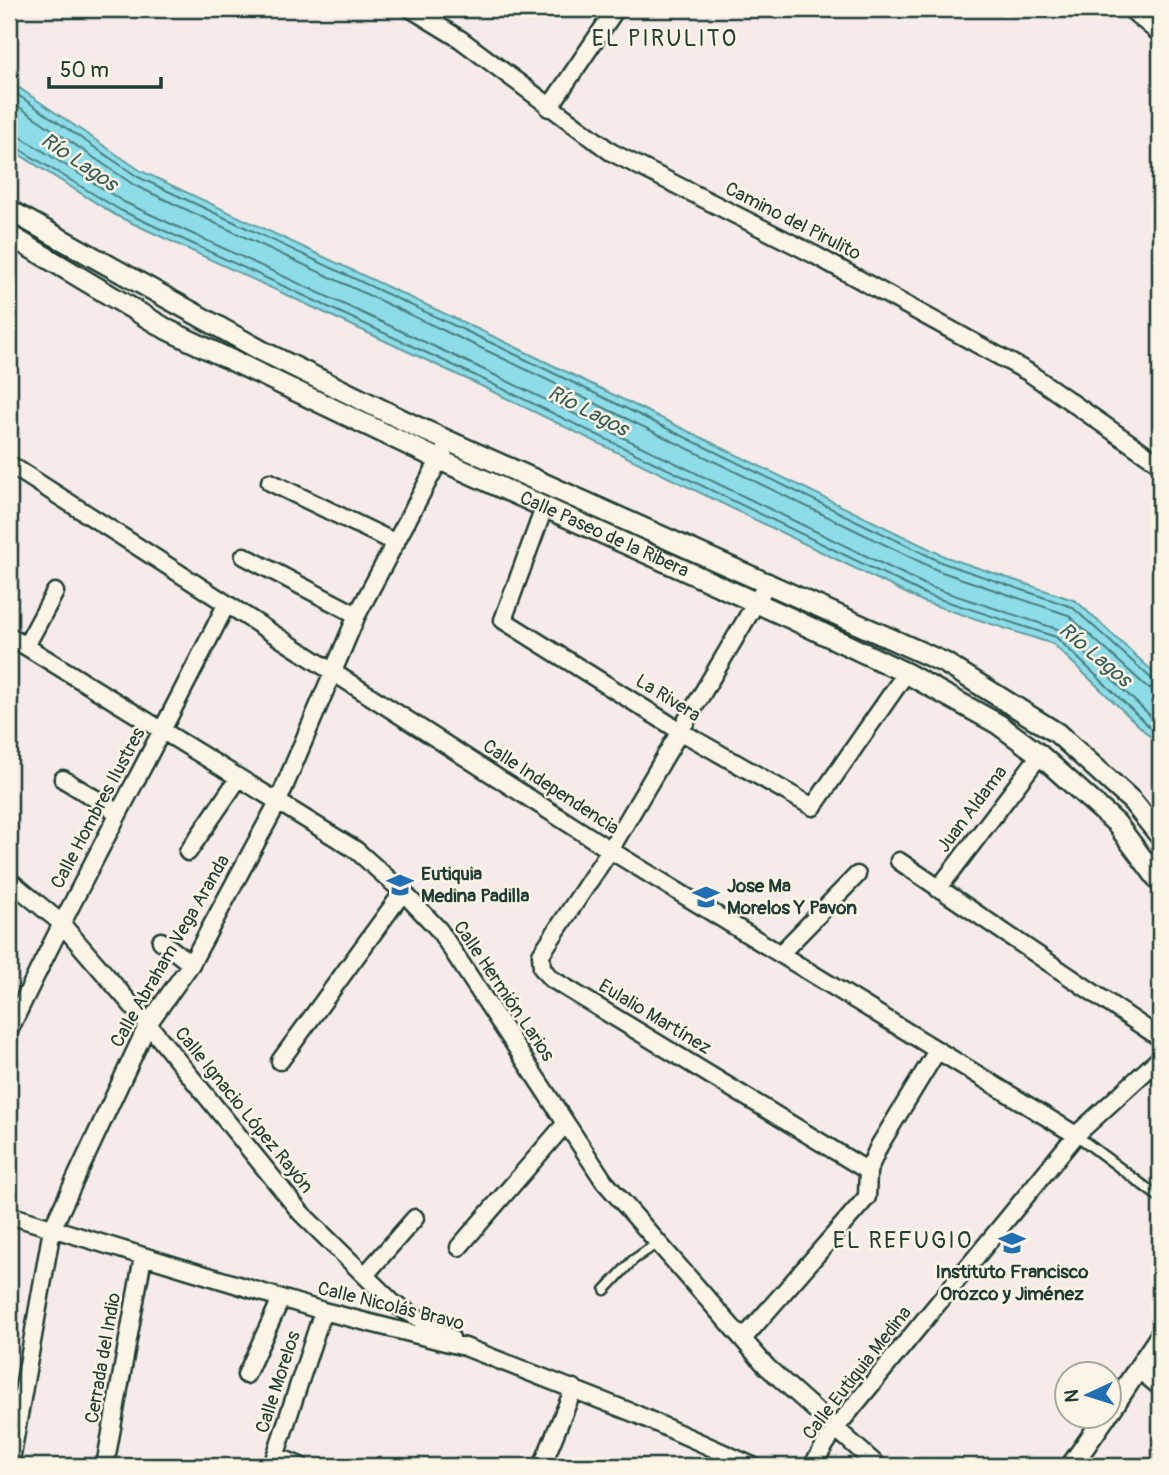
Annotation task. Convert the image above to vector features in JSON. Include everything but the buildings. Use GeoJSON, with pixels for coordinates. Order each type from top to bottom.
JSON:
{"type":"FeatureCollection","features":[{"type":"Feature","properties":{"kind":"street","name":"Camino del Pirulito"},"geometry":{"type":"LineString","coordinates":[[411,9],[460,39],[611,152],[813,254],[1028,372],[1160,464]]}},
{"type":"Feature","properties":{"kind":"street"},"geometry":{"type":"LineString","coordinates":[[549,108],[616,9]]}},
{"type":"Feature","properties":{"kind":"street"},"geometry":{"type":"LineString","coordinates":[[1130,9],[1160,34]]}},
{"type":"Feature","properties":{"kind":"street","name":"Calle Paseo de la Ribera"},"geometry":{"type":"LineString","coordinates":[[9,210],[262,351],[448,440],[945,663],[1057,733],[1132,801],[1160,836]]}},
{"type":"Feature","properties":{"kind":"street","name":"Calle Paseo de la Ribera"},"geometry":{"type":"LineString","coordinates":[[9,235],[168,330],[440,460],[906,673],[998,724],[1040,755],[1116,823],[1160,882]]}},
{"type":"Feature","properties":{"kind":"street","name":"Calle Abraham Vega Aranda"},"geometry":{"type":"LineString","coordinates":[[14,1465],[52,1229],[148,1024],[191,964],[277,804],[357,615],[440,460],[448,440]]}},
{"type":"Feature","properties":{"kind":"street","name":"Calle Independencia"},"geometry":{"type":"LineString","coordinates":[[9,464],[610,850],[1076,1135]]}},
{"type":"Feature","properties":{"kind":"street"},"geometry":{"type":"LineString","coordinates":[[270,482],[396,543]]}},
{"type":"Feature","properties":{"kind":"street","name":"La Rivera"},"geometry":{"type":"LineString","coordinates":[[544,508],[503,620],[680,731],[813,807],[906,673]]}},
{"type":"Feature","properties":{"kind":"street"},"geometry":{"type":"LineString","coordinates":[[244,556],[357,615]]}},
{"type":"Feature","properties":{"kind":"street"},"geometry":{"type":"LineString","coordinates":[[610,850],[768,582]]}},
{"type":"Feature","properties":{"kind":"street"},"geometry":{"type":"LineString","coordinates":[[26,646],[55,593]]}},
{"type":"Feature","properties":{"kind":"street","name":"Calle Hombres Ilustres"},"geometry":{"type":"LineString","coordinates":[[9,1031],[60,922],[117,812],[164,730],[226,605]]}},
{"type":"Feature","properties":{"kind":"street","name":"Calle Hermión Larios"},"geometry":{"type":"LineString","coordinates":[[9,636],[164,730],[277,804],[356,850],[403,892],[439,930],[604,1181],[767,1367],[878,1466]]}},
{"type":"Feature","properties":{"kind":"street","name":"Juan Aldama"},"geometry":{"type":"LineString","coordinates":[[938,889],[1040,755]]}},
{"type":"Feature","properties":{"kind":"street"},"geometry":{"type":"LineString","coordinates":[[63,779],[117,812]]}},
{"type":"Feature","properties":{"kind":"street"},"geometry":{"type":"LineString","coordinates":[[188,852],[238,779]]}},
{"type":"Feature","properties":{"kind":"street","name":"Eulalio Martínez"},"geometry":{"type":"LineString","coordinates":[[610,850],[541,954],[542,968],[550,978],[868,1171]]}},
{"type":"Feature","properties":{"kind":"street"},"geometry":{"type":"LineString","coordinates":[[899,862],[1160,1038]]}},
{"type":"Feature","properties":{"kind":"street"},"geometry":{"type":"LineString","coordinates":[[781,953],[858,874]]}},
{"type":"Feature","properties":{"kind":"street","name":"Calle Ignacio López Rayón"},"geometry":{"type":"LineString","coordinates":[[9,880],[60,922],[148,1024],[301,1213],[393,1303],[465,1347]]}},
{"type":"Feature","properties":{"kind":"street"},"geometry":{"type":"LineString","coordinates":[[280,1061],[403,892]]}},
{"type":"Feature","properties":{"kind":"street"},"geometry":{"type":"LineString","coordinates":[[161,941],[191,964]]}},
{"type":"Feature","properties":{"kind":"street"},"geometry":{"type":"LineString","coordinates":[[743,1339],[867,1197],[868,1171],[879,1146],[937,1051]]}},
{"type":"Feature","properties":{"kind":"street","name":"Calle Eutiquia Medina"},"geometry":{"type":"LineString","coordinates":[[812,1466],[835,1429],[1076,1135],[1160,1058]]}},
{"type":"Feature","properties":{"kind":"street"},"geometry":{"type":"LineString","coordinates":[[459,1247],[566,1123]]}},
{"type":"Feature","properties":{"kind":"street","name":"Calle Nicolás Bravo"},"geometry":{"type":"LineString","coordinates":[[9,1215],[281,1299],[465,1347],[574,1388],[753,1466]]}},
{"type":"Feature","properties":{"kind":"street"},"geometry":{"type":"LineString","coordinates":[[365,1275],[415,1218]]}},
{"type":"Feature","properties":{"kind":"street","name":"Cerrada del Indio"},"geometry":{"type":"LineString","coordinates":[[105,1466],[143,1257]]}},
{"type":"Feature","properties":{"kind":"street"},"geometry":{"type":"LineString","coordinates":[[246,1375],[281,1299]]}},
{"type":"Feature","properties":{"kind":"street"},"geometry":{"type":"LineString","coordinates":[[386,1327],[393,1303]]}},
{"type":"Feature","properties":{"kind":"street","name":"Calle Morelos"},"geometry":{"type":"LineString","coordinates":[[274,1461],[323,1311]]}},
{"type":"Feature","properties":{"kind":"street"},"geometry":{"type":"LineString","coordinates":[[1124,1391],[1160,1336]]}},
{"type":"Feature","properties":{"kind":"street"},"geometry":{"type":"LineString","coordinates":[[1139,1370],[1160,1387]]}},
{"type":"Feature","properties":{"kind":"street"},"geometry":{"type":"LineString","coordinates":[[542,1466],[574,1388]]}},
{"type":"Feature","properties":{"kind":"street"},"geometry":{"type":"LineString","coordinates":[[1071,1466],[1096,1430]]}},
{"type":"Feature","properties":{"kind":"street"},"geometry":{"type":"LineString","coordinates":[[274,1461],[300,1466]]}},
{"type":"Feature","properties":{"kind":"lane"},"geometry":{"type":"LineString","coordinates":[[1076,1135],[1160,1198]]}},
{"type":"Feature","properties":{"kind":"lane"},"geometry":{"type":"LineString","coordinates":[[605,1290],[633,1260],[659,1242]]}},
{"type":"Feature","properties":{"kind":"water","name":"Río Lagos"},"geometry":{"type":"Polygon","coordinates":[[[9,81],[141,171],[505,342],[946,557],[1076,601],[1160,678],[1160,746],[1053,644],[924,602],[469,380],[117,216],[9,148],[9,81]]]}},
{"type":"Feature","properties":{"kind":"place","name":"Eutiquia Medina Padilla"},"geometry":{"type":"Point","coordinates":[400,885]}},
{"type":"Feature","properties":{"kind":"place","name":"Jose Ma Morelos Y Pavon"},"geometry":{"type":"Point","coordinates":[706,897]}},
{"type":"Feature","properties":{"kind":"place","name":"Instituto Francisco Orozco y Jiménez"},"geometry":{"type":"Point","coordinates":[1012,1243]}},
{"type":"Feature","properties":{"kind":"district","name":"EL PIRULITO"},"geometry":{"type":"Point","coordinates":[665,38]}},
{"type":"Feature","properties":{"kind":"district","name":"EL REFUGIO"},"geometry":{"type":"Point","coordinates":[903,1240]}}]}
